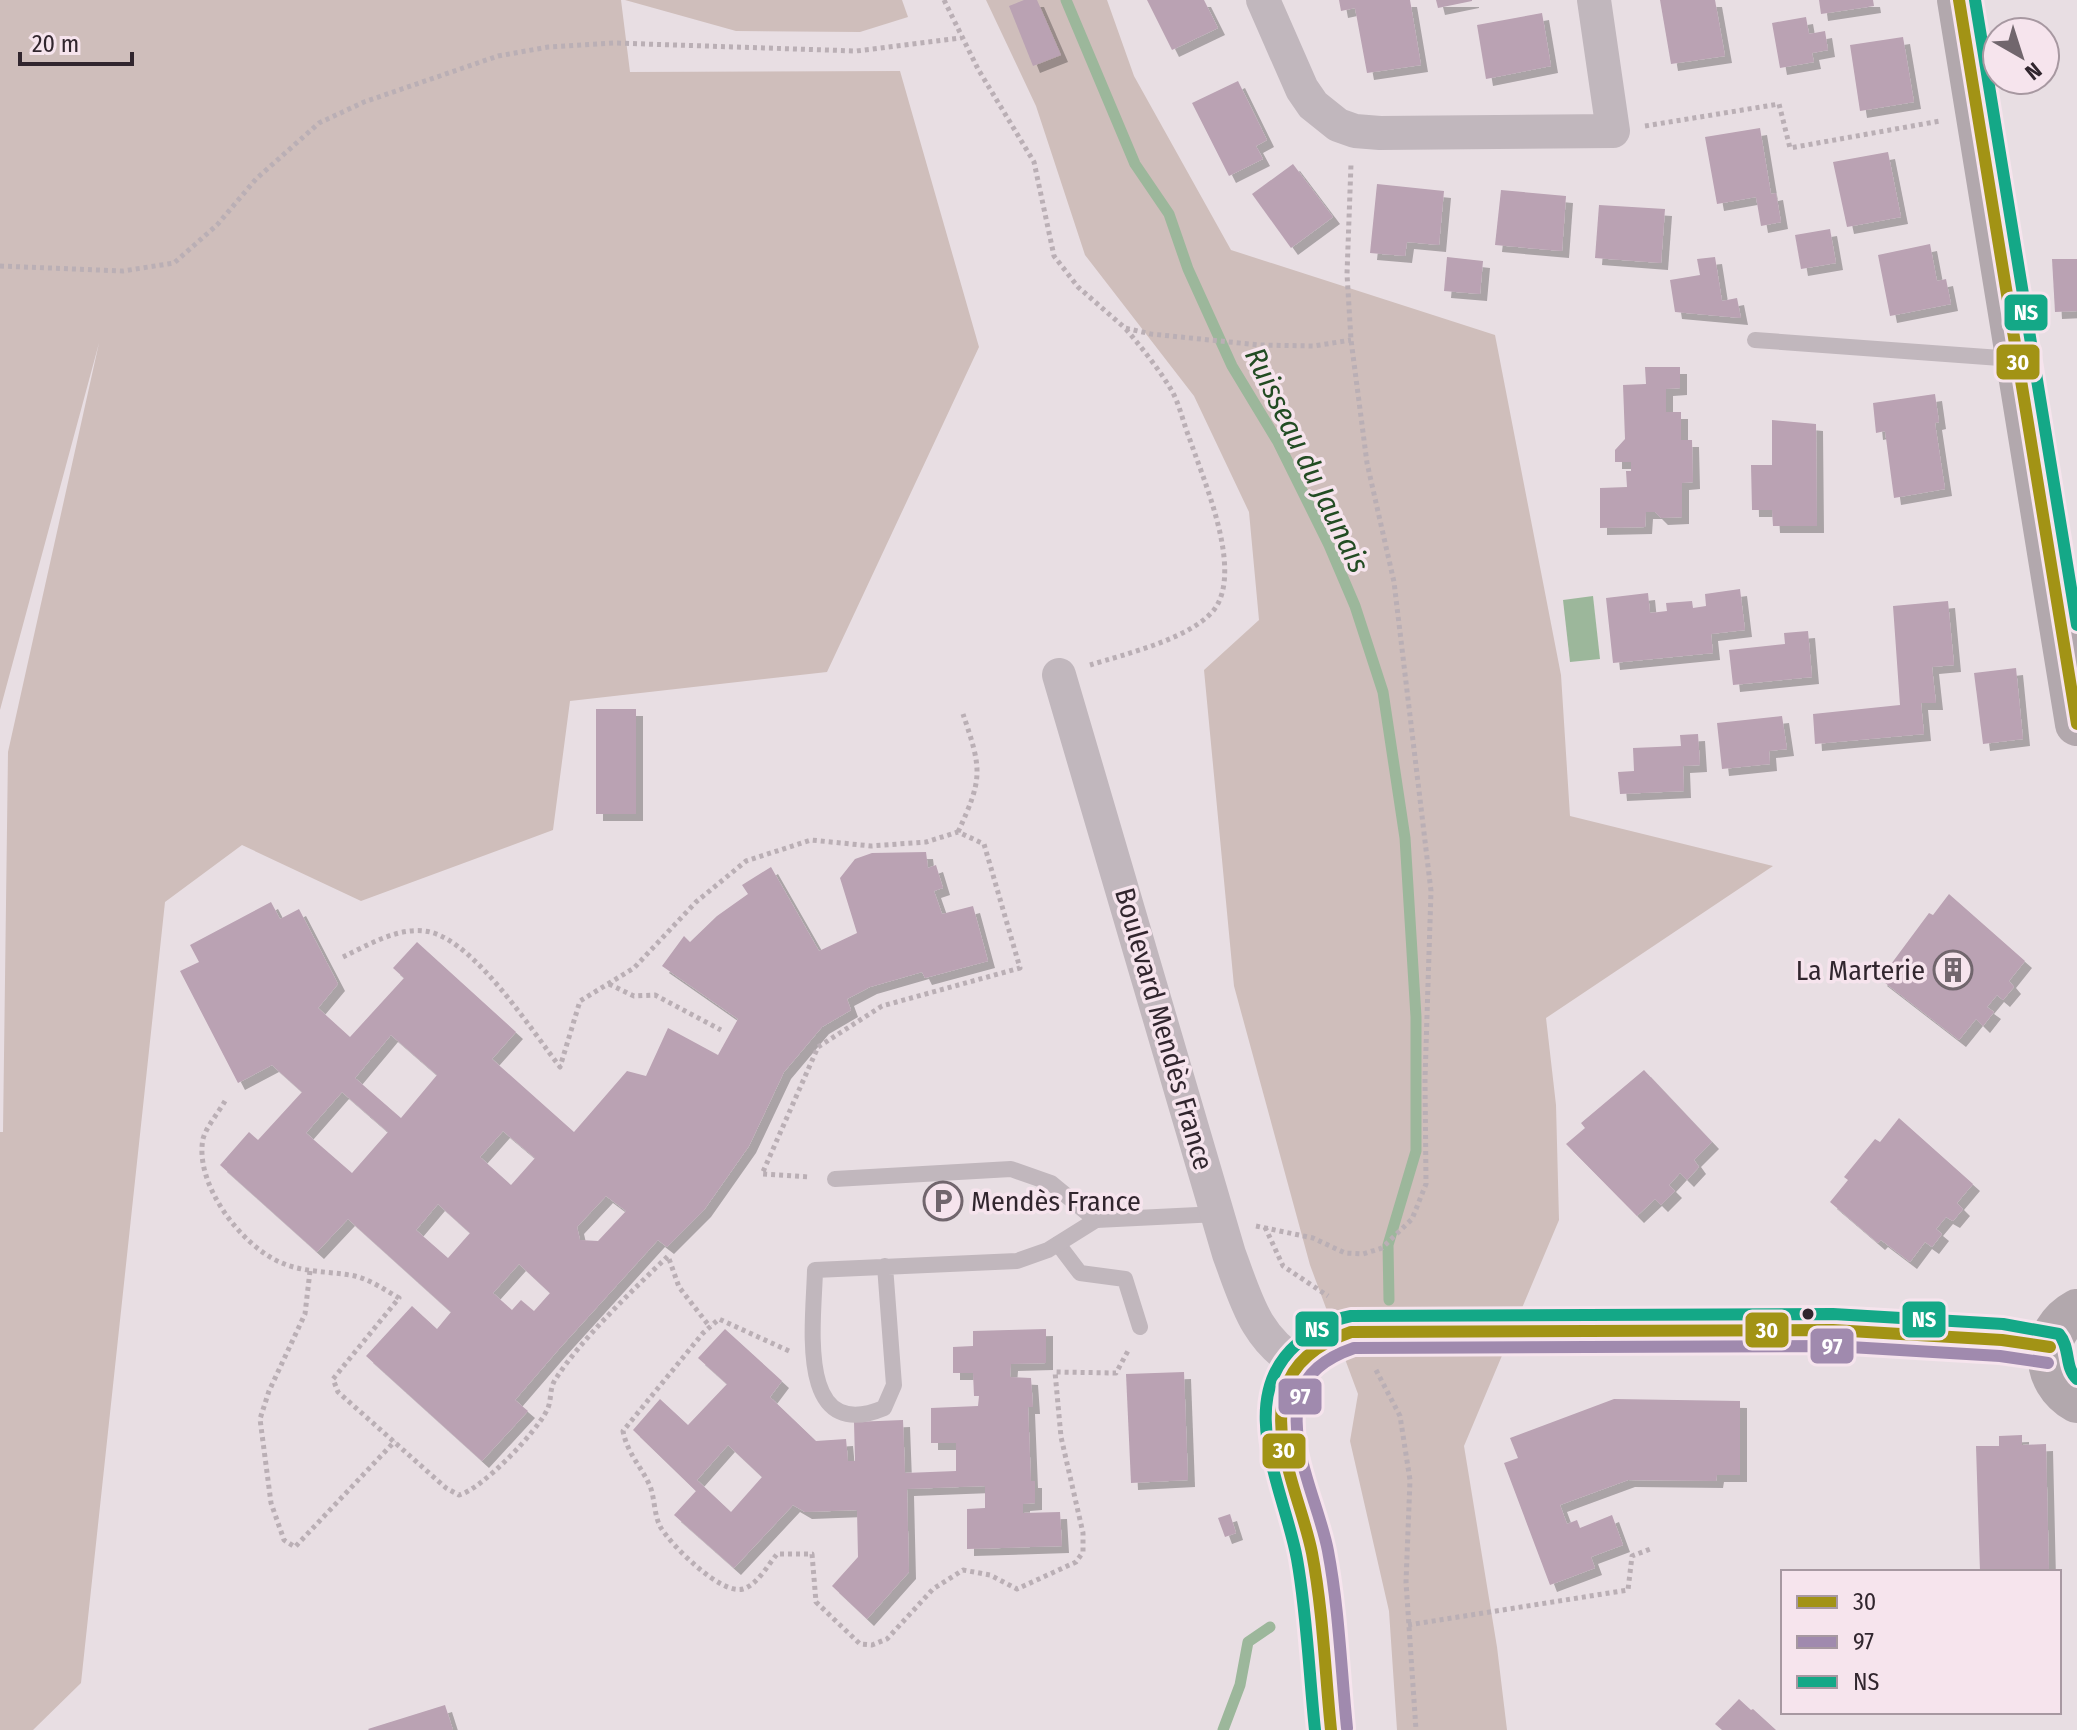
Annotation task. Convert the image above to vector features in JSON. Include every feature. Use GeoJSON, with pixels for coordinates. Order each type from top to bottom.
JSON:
{"type":"FeatureCollection","features":[{"type":"Feature","properties":{"kind":"street"},"geometry":{"type":"LineString","coordinates":[[1263,0],[1313,105],[1325,117],[1355,131],[1613,131],[1594,0]]}},
{"type":"Feature","properties":{"kind":"street"},"geometry":{"type":"LineString","coordinates":[[1959,0],[2015,359],[2077,724]]}},
{"type":"Feature","properties":{"kind":"street","name":"Boulevard Mendès France"},"geometry":{"type":"LineString","coordinates":[[1059,675],[1220,1220],[1255,1324],[1267,1341],[1299,1364]]}},
{"type":"Feature","properties":{"kind":"street"},"geometry":{"type":"LineString","coordinates":[[2077,1311],[2059,1327],[2050,1347],[2055,1380],[2077,1401]]}},
{"type":"Feature","properties":{"kind":"street"},"geometry":{"type":"LineString","coordinates":[[1331,1730],[1312,1553],[1284,1435],[1282,1407],[1286,1388],[1299,1364],[1321,1343],[1351,1332],[1833,1330],[2002,1340],[2050,1347]]}},
{"type":"Feature","properties":{"kind":"lane"},"geometry":{"type":"LineString","coordinates":[[1755,340],[2015,359]]}},
{"type":"Feature","properties":{"kind":"lane"},"geometry":{"type":"LineString","coordinates":[[835,1179],[1011,1169],[1051,1183],[1096,1220]]}},
{"type":"Feature","properties":{"kind":"lane"},"geometry":{"type":"LineString","coordinates":[[885,1266],[894,1385],[884,1408],[851,1417],[840,1413],[826,1401],[813,1367],[815,1270],[885,1266],[1017,1261],[1058,1244],[1096,1220],[1220,1220]]}},
{"type":"Feature","properties":{"kind":"lane"},"geometry":{"type":"LineString","coordinates":[[1058,1244],[1080,1273],[1125,1279],[1140,1327]]}},
{"type":"Feature","properties":{"kind":"path"},"geometry":{"type":"LineString","coordinates":[[944,0],[961,38],[1034,162],[1054,256],[1078,287],[1125,328],[1150,359],[1179,405],[1208,488],[1219,535],[1225,577],[1215,609],[1184,632],[1059,675]]}},
{"type":"Feature","properties":{"kind":"path"},"geometry":{"type":"LineString","coordinates":[[0,266],[123,271],[174,263],[217,225],[256,179],[319,123],[364,102],[498,56],[548,47],[615,43],[856,51],[961,38]]}},
{"type":"Feature","properties":{"kind":"path"},"geometry":{"type":"LineString","coordinates":[[1613,131],[1779,104],[1790,148],[1977,114]]}},
{"type":"Feature","properties":{"kind":"path"},"geometry":{"type":"LineString","coordinates":[[1220,1220],[1313,1238],[1345,1253],[1363,1254],[1382,1248],[1412,1219],[1426,1184],[1425,1079],[1431,891],[1394,582],[1367,463],[1351,340],[1347,274],[1355,131]]}},
{"type":"Feature","properties":{"kind":"path"},"geometry":{"type":"LineString","coordinates":[[1125,328],[1151,334],[1259,345],[1314,346],[1351,340]]}},
{"type":"Feature","properties":{"kind":"path"},"geometry":{"type":"LineString","coordinates":[[958,832],[977,793],[979,762],[963,714]]}},
{"type":"Feature","properties":{"kind":"path"},"geometry":{"type":"LineString","coordinates":[[343,957],[406,932],[430,931],[451,942],[521,1010],[560,1067],[580,1001],[634,968],[696,902],[746,861],[811,840],[871,846],[926,842],[958,832],[984,844],[1020,968],[882,1006],[818,1047],[762,1174],[835,1179]]}},
{"type":"Feature","properties":{"kind":"path"},"geometry":{"type":"LineString","coordinates":[[609,984],[634,996],[655,995],[721,1030]]}},
{"type":"Feature","properties":{"kind":"path"},"geometry":{"type":"LineString","coordinates":[[225,1101],[203,1138],[206,1169],[215,1196],[228,1218],[259,1250],[279,1262],[310,1271],[367,1280],[399,1298],[333,1379],[338,1392],[446,1488],[459,1495],[470,1492],[548,1410],[553,1382],[628,1294],[668,1256],[679,1287],[710,1327]]}},
{"type":"Feature","properties":{"kind":"path"},"geometry":{"type":"LineString","coordinates":[[1265,1227],[1283,1266],[1300,1281],[1346,1305],[1362,1306],[1368,1354],[1400,1416],[1410,1480],[1406,1582],[1416,1730]]}},
{"type":"Feature","properties":{"kind":"path"},"geometry":{"type":"LineString","coordinates":[[310,1271],[305,1314],[269,1391],[260,1419],[271,1503],[284,1540],[295,1547],[395,1441]]}},
{"type":"Feature","properties":{"kind":"path"},"geometry":{"type":"LineString","coordinates":[[813,1358],[781,1348],[719,1319],[623,1431],[625,1445],[650,1487],[659,1526],[726,1589],[740,1590],[752,1585],[777,1554],[812,1554],[816,1602],[860,1644],[872,1645],[887,1639],[933,1589],[963,1570],[990,1575],[1017,1589],[1076,1562],[1083,1552],[1083,1533],[1061,1437],[1055,1372],[1116,1373],[1140,1327]]}},
{"type":"Feature","properties":{"kind":"path"},"geometry":{"type":"LineString","coordinates":[[1408,1625],[1628,1590],[1632,1556],[1653,1548]]}},
{"type":"Feature","properties":{"kind":"shaded area"},"geometry":{"type":"Polygon","coordinates":[[[0,0],[621,0],[630,72],[900,71],[979,347],[827,672],[570,701],[553,830],[361,901],[242,845],[165,902],[81,1683],[33,1730],[0,1730],[0,1132],[3,1132],[8,752],[99,343],[0,710],[0,0]]]}},
{"type":"Feature","properties":{"kind":"shaded area"},"geometry":{"type":"Polygon","coordinates":[[[625,0],[902,0],[908,17],[860,32],[736,31],[625,0]]]}},
{"type":"Feature","properties":{"kind":"shaded area"},"geometry":{"type":"Polygon","coordinates":[[[986,0],[1107,0],[1134,76],[1231,250],[1495,335],[1561,675],[1570,816],[1773,866],[1546,1018],[1556,1105],[1559,1220],[1464,1446],[1497,1647],[1507,1730],[1397,1730],[1389,1611],[1350,1441],[1358,1394],[1310,1265],[1234,986],[1204,670],[1259,620],[1249,512],[1194,396],[1085,255],[1036,106],[986,0]]]}},
{"type":"Feature","properties":{"kind":"shaded area"},"geometry":{"type":"Polygon","coordinates":[[[1593,596],[1600,659],[1570,662],[1563,600],[1593,596]]]}},
{"type":"Feature","properties":{"kind":"building"},"geometry":{"type":"Polygon","coordinates":[[[1024,0],[1037,0],[1061,55],[1033,66],[1009,6],[1024,0]]]}},
{"type":"Feature","properties":{"kind":"building"},"geometry":{"type":"Polygon","coordinates":[[[1147,0],[1204,0],[1218,28],[1172,50],[1147,0]]]}},
{"type":"Feature","properties":{"kind":"building"},"geometry":{"type":"Polygon","coordinates":[[[1339,0],[1410,0],[1421,65],[1367,73],[1355,8],[1341,11],[1339,0]]]}},
{"type":"Feature","properties":{"kind":"building"},"geometry":{"type":"Polygon","coordinates":[[[1436,0],[1472,0],[1472,1],[1438,8],[1436,0]]]}},
{"type":"Feature","properties":{"kind":"building"},"geometry":{"type":"Polygon","coordinates":[[[1660,0],[1715,0],[1725,56],[1671,64],[1660,0]]]}},
{"type":"Feature","properties":{"kind":"building"},"geometry":{"type":"Polygon","coordinates":[[[1819,0],[1873,0],[1874,6],[1821,14],[1819,0]]]}},
{"type":"Feature","properties":{"kind":"building"},"geometry":{"type":"Polygon","coordinates":[[[1542,13],[1551,66],[1486,79],[1477,25],[1542,13]]]}},
{"type":"Feature","properties":{"kind":"building"},"geometry":{"type":"Polygon","coordinates":[[[1806,17],[1809,34],[1825,31],[1828,50],[1812,53],[1814,62],[1780,68],[1772,23],[1806,17]]]}},
{"type":"Feature","properties":{"kind":"building"},"geometry":{"type":"Polygon","coordinates":[[[1903,37],[1914,102],[1860,111],[1850,45],[1903,37]]]}},
{"type":"Feature","properties":{"kind":"building"},"geometry":{"type":"Polygon","coordinates":[[[1238,81],[1267,140],[1256,146],[1263,159],[1229,176],[1192,103],[1238,81]]]}},
{"type":"Feature","properties":{"kind":"building"},"geometry":{"type":"Polygon","coordinates":[[[1760,128],[1771,194],[1776,193],[1781,222],[1761,226],[1756,197],[1717,204],[1705,137],[1760,128]]]}},
{"type":"Feature","properties":{"kind":"building"},"geometry":{"type":"Polygon","coordinates":[[[1888,152],[1901,217],[1847,227],[1833,162],[1888,152]]]}},
{"type":"Feature","properties":{"kind":"building"},"geometry":{"type":"Polygon","coordinates":[[[1293,164],[1333,217],[1291,248],[1252,194],[1293,164]]]}},
{"type":"Feature","properties":{"kind":"building"},"geometry":{"type":"Polygon","coordinates":[[[1377,184],[1444,191],[1439,245],[1407,242],[1405,256],[1370,253],[1377,184]]]}},
{"type":"Feature","properties":{"kind":"building"},"geometry":{"type":"Polygon","coordinates":[[[1501,190],[1566,196],[1562,251],[1495,245],[1501,190]]]}},
{"type":"Feature","properties":{"kind":"building"},"geometry":{"type":"Polygon","coordinates":[[[1599,205],[1665,209],[1661,263],[1595,258],[1599,205]]]}},
{"type":"Feature","properties":{"kind":"building"},"geometry":{"type":"Polygon","coordinates":[[[1830,229],[1836,263],[1801,269],[1795,235],[1830,229]]]}},
{"type":"Feature","properties":{"kind":"building"},"geometry":{"type":"Polygon","coordinates":[[[1930,244],[1937,281],[1946,279],[1951,304],[1890,316],[1878,255],[1930,244]]]}},
{"type":"Feature","properties":{"kind":"building"},"geometry":{"type":"Polygon","coordinates":[[[1447,257],[1483,261],[1480,294],[1444,291],[1447,257]]]}},
{"type":"Feature","properties":{"kind":"building"},"geometry":{"type":"Polygon","coordinates":[[[1715,257],[1722,301],[1737,298],[1741,318],[1675,312],[1670,280],[1700,275],[1697,259],[1715,257]]]}},
{"type":"Feature","properties":{"kind":"building"},"geometry":{"type":"Polygon","coordinates":[[[2052,259],[2077,259],[2077,311],[2055,312],[2052,259]]]}},
{"type":"Feature","properties":{"kind":"building"},"geometry":{"type":"Polygon","coordinates":[[[1645,367],[1680,367],[1680,388],[1666,389],[1666,412],[1681,412],[1681,440],[1692,440],[1693,482],[1682,483],[1682,517],[1661,518],[1655,512],[1646,512],[1645,527],[1600,528],[1600,488],[1627,487],[1626,471],[1631,471],[1631,462],[1615,462],[1615,450],[1625,439],[1623,385],[1646,384],[1645,367]]]}},
{"type":"Feature","properties":{"kind":"building"},"geometry":{"type":"Polygon","coordinates":[[[1935,394],[1939,422],[1935,423],[1945,489],[1894,498],[1885,431],[1876,433],[1873,403],[1935,394]]]}},
{"type":"Feature","properties":{"kind":"building"},"geometry":{"type":"Polygon","coordinates":[[[1772,420],[1816,424],[1817,526],[1773,526],[1772,510],[1752,510],[1751,465],[1772,465],[1772,420]]]}},
{"type":"Feature","properties":{"kind":"building"},"geometry":{"type":"Polygon","coordinates":[[[1740,589],[1745,630],[1711,634],[1713,653],[1613,663],[1606,598],[1648,593],[1650,613],[1667,611],[1666,603],[1692,601],[1693,608],[1706,606],[1705,594],[1740,589]]]}},
{"type":"Feature","properties":{"kind":"building"},"geometry":{"type":"Polygon","coordinates":[[[1948,601],[1954,665],[1932,667],[1936,703],[1921,703],[1924,734],[1815,744],[1813,714],[1900,705],[1893,606],[1948,601]]]}},
{"type":"Feature","properties":{"kind":"building"},"geometry":{"type":"Polygon","coordinates":[[[1808,631],[1812,677],[1733,685],[1729,650],[1785,644],[1784,633],[1808,631]]]}},
{"type":"Feature","properties":{"kind":"building"},"geometry":{"type":"Polygon","coordinates":[[[2016,668],[2023,739],[1983,744],[1974,673],[2016,668]]]}},
{"type":"Feature","properties":{"kind":"building"},"geometry":{"type":"Polygon","coordinates":[[[596,709],[636,709],[636,814],[596,814],[596,709]]]}},
{"type":"Feature","properties":{"kind":"building"},"geometry":{"type":"Polygon","coordinates":[[[1782,716],[1787,749],[1769,751],[1770,764],[1722,769],[1717,723],[1782,716]]]}},
{"type":"Feature","properties":{"kind":"building"},"geometry":{"type":"Polygon","coordinates":[[[1698,734],[1700,765],[1683,766],[1684,791],[1620,794],[1618,772],[1634,771],[1633,748],[1681,746],[1680,735],[1698,734]]]}},
{"type":"Feature","properties":{"kind":"building"},"geometry":{"type":"Polygon","coordinates":[[[926,852],[928,868],[936,865],[943,888],[934,891],[942,914],[973,906],[988,961],[925,978],[922,972],[870,987],[847,999],[851,1010],[822,1027],[784,1072],[749,1146],[704,1210],[667,1247],[658,1240],[559,1349],[515,1400],[528,1411],[482,1461],[366,1356],[412,1306],[437,1329],[451,1312],[348,1219],[317,1252],[220,1165],[249,1132],[258,1140],[302,1092],[272,1065],[238,1083],[180,971],[199,962],[190,945],[271,902],[280,919],[299,909],[338,984],[318,1008],[350,1037],[404,978],[393,968],[417,942],[516,1032],[492,1059],[574,1132],[627,1071],[646,1076],[668,1028],[718,1055],[738,1019],[662,966],[684,936],[690,942],[717,916],[748,894],[742,885],[771,867],[819,951],[857,933],[840,878],[855,859],[872,853],[926,852]],[[391,1035],[355,1078],[401,1118],[437,1075],[391,1035]],[[342,1092],[306,1133],[352,1173],[388,1132],[342,1092]],[[503,1131],[480,1157],[511,1185],[535,1158],[503,1131]],[[606,1196],[577,1227],[580,1240],[598,1241],[626,1211],[606,1196]],[[438,1204],[416,1230],[448,1258],[470,1233],[438,1204]],[[519,1264],[493,1293],[512,1310],[521,1300],[534,1311],[550,1293],[519,1264]]]}},
{"type":"Feature","properties":{"kind":"building","name":"La Marterie"},"geometry":{"type":"Polygon","coordinates":[[[1949,894],[2025,961],[2009,981],[2014,987],[2003,1000],[1997,995],[1987,1007],[1994,1012],[1983,1026],[1976,1019],[1959,1040],[1880,979],[1929,913],[1933,915],[1949,894]]]}},
{"type":"Feature","properties":{"kind":"building"},"geometry":{"type":"Polygon","coordinates":[[[1644,1070],[1712,1142],[1694,1160],[1699,1167],[1687,1180],[1680,1173],[1669,1185],[1675,1191],[1661,1205],[1655,1199],[1637,1216],[1566,1144],[1585,1128],[1581,1123],[1644,1070]]]}},
{"type":"Feature","properties":{"kind":"building"},"geometry":{"type":"Polygon","coordinates":[[[1899,1118],[1973,1184],[1957,1203],[1963,1209],[1953,1221],[1946,1217],[1936,1229],[1942,1234],[1932,1247],[1925,1242],[1910,1262],[1881,1240],[1878,1243],[1830,1202],[1848,1180],[1844,1177],[1875,1139],[1880,1142],[1899,1118]]]}},
{"type":"Feature","properties":{"kind":"building"},"geometry":{"type":"Polygon","coordinates":[[[725,1329],[782,1381],[770,1397],[816,1441],[846,1439],[848,1461],[855,1461],[854,1422],[903,1420],[905,1473],[956,1471],[956,1443],[931,1443],[931,1408],[978,1406],[979,1396],[974,1396],[973,1373],[953,1373],[953,1347],[973,1346],[973,1331],[1046,1329],[1046,1363],[1011,1364],[1010,1377],[1031,1378],[1033,1407],[1028,1407],[1035,1503],[1023,1504],[1023,1513],[1060,1512],[1062,1546],[967,1549],[967,1509],[985,1508],[985,1486],[907,1489],[909,1572],[867,1619],[832,1586],[858,1557],[857,1510],[805,1512],[793,1505],[734,1568],[674,1515],[696,1491],[633,1430],[660,1399],[688,1425],[727,1384],[698,1358],[725,1329]],[[728,1445],[697,1480],[731,1512],[762,1477],[728,1445]]]}},
{"type":"Feature","properties":{"kind":"building"},"geometry":{"type":"Polygon","coordinates":[[[1184,1372],[1188,1480],[1131,1483],[1126,1374],[1184,1372]]]}},
{"type":"Feature","properties":{"kind":"building"},"geometry":{"type":"Polygon","coordinates":[[[1614,1399],[1740,1401],[1740,1475],[1717,1475],[1716,1481],[1628,1480],[1560,1505],[1567,1524],[1577,1520],[1580,1528],[1612,1515],[1623,1545],[1591,1557],[1595,1568],[1550,1585],[1504,1463],[1518,1458],[1510,1438],[1614,1399]]]}},
{"type":"Feature","properties":{"kind":"building"},"geometry":{"type":"Polygon","coordinates":[[[2022,1435],[2022,1445],[2046,1444],[2049,1570],[1980,1570],[1976,1446],[1999,1446],[1999,1436],[2022,1435]]]}},
{"type":"Feature","properties":{"kind":"building"},"geometry":{"type":"Polygon","coordinates":[[[1230,1514],[1236,1533],[1225,1537],[1218,1518],[1230,1514]]]}},
{"type":"Feature","properties":{"kind":"building"},"geometry":{"type":"Polygon","coordinates":[[[1739,1699],[1776,1730],[1722,1730],[1715,1724],[1739,1699]]]}},
{"type":"Feature","properties":{"kind":"building"},"geometry":{"type":"Polygon","coordinates":[[[445,1705],[453,1730],[368,1729],[445,1705]]]}},
{"type":"Feature","properties":{"kind":"waterway","name":"Ruisseau du Jaunais"},"geometry":{"type":"LineString","coordinates":[[1066,0],[1135,164],[1169,214],[1188,269],[1232,366],[1278,442],[1329,545],[1355,606],[1383,692],[1405,838],[1416,1017],[1416,1151],[1388,1245],[1389,1300]]}},
{"type":"Feature","properties":{"kind":"waterway","name":"Ruisseau du Jaunais"},"geometry":{"type":"LineString","coordinates":[[1223,1730],[1240,1685],[1248,1642],[1270,1627]]}},
{"type":"Feature","properties":{"kind":"transit line","name":"30"},"geometry":{"type":"LineString","coordinates":[[1959,0],[2077,724]]}},
{"type":"Feature","properties":{"kind":"transit line","name":"NS"},"geometry":{"type":"LineString","coordinates":[[1975,0],[2077,625]]}},
{"type":"Feature","properties":{"kind":"transit line","name":"NS"},"geometry":{"type":"LineString","coordinates":[[1315,1730],[1297,1559],[1268,1447],[1266,1419],[1268,1392],[1278,1367],[1297,1344],[1329,1323],[1351,1316],[1833,1314],[2003,1324],[2059,1334],[2065,1345],[2070,1369],[2077,1379]]}},
{"type":"Feature","properties":{"kind":"transit line","name":"30"},"geometry":{"type":"LineString","coordinates":[[1331,1730],[1316,1575],[1281,1431],[1281,1411],[1289,1380],[1310,1353],[1330,1341],[1351,1332],[1833,1330],[2002,1340],[2050,1347]]}},
{"type":"Feature","properties":{"kind":"transit line","name":"97"},"geometry":{"type":"LineString","coordinates":[[1347,1728],[1332,1573],[1297,1433],[1297,1414],[1303,1386],[1314,1371],[1337,1355],[1354,1348],[1833,1346],[2000,1356],[2048,1363]]}},
{"type":"Feature","properties":{"kind":"place","name":"La Marterie"},"geometry":{"type":"Point","coordinates":[1953,970]}},
{"type":"Feature","properties":{"kind":"place","name":"Mendès France"},"geometry":{"type":"Point","coordinates":[943,1201]}}]}
